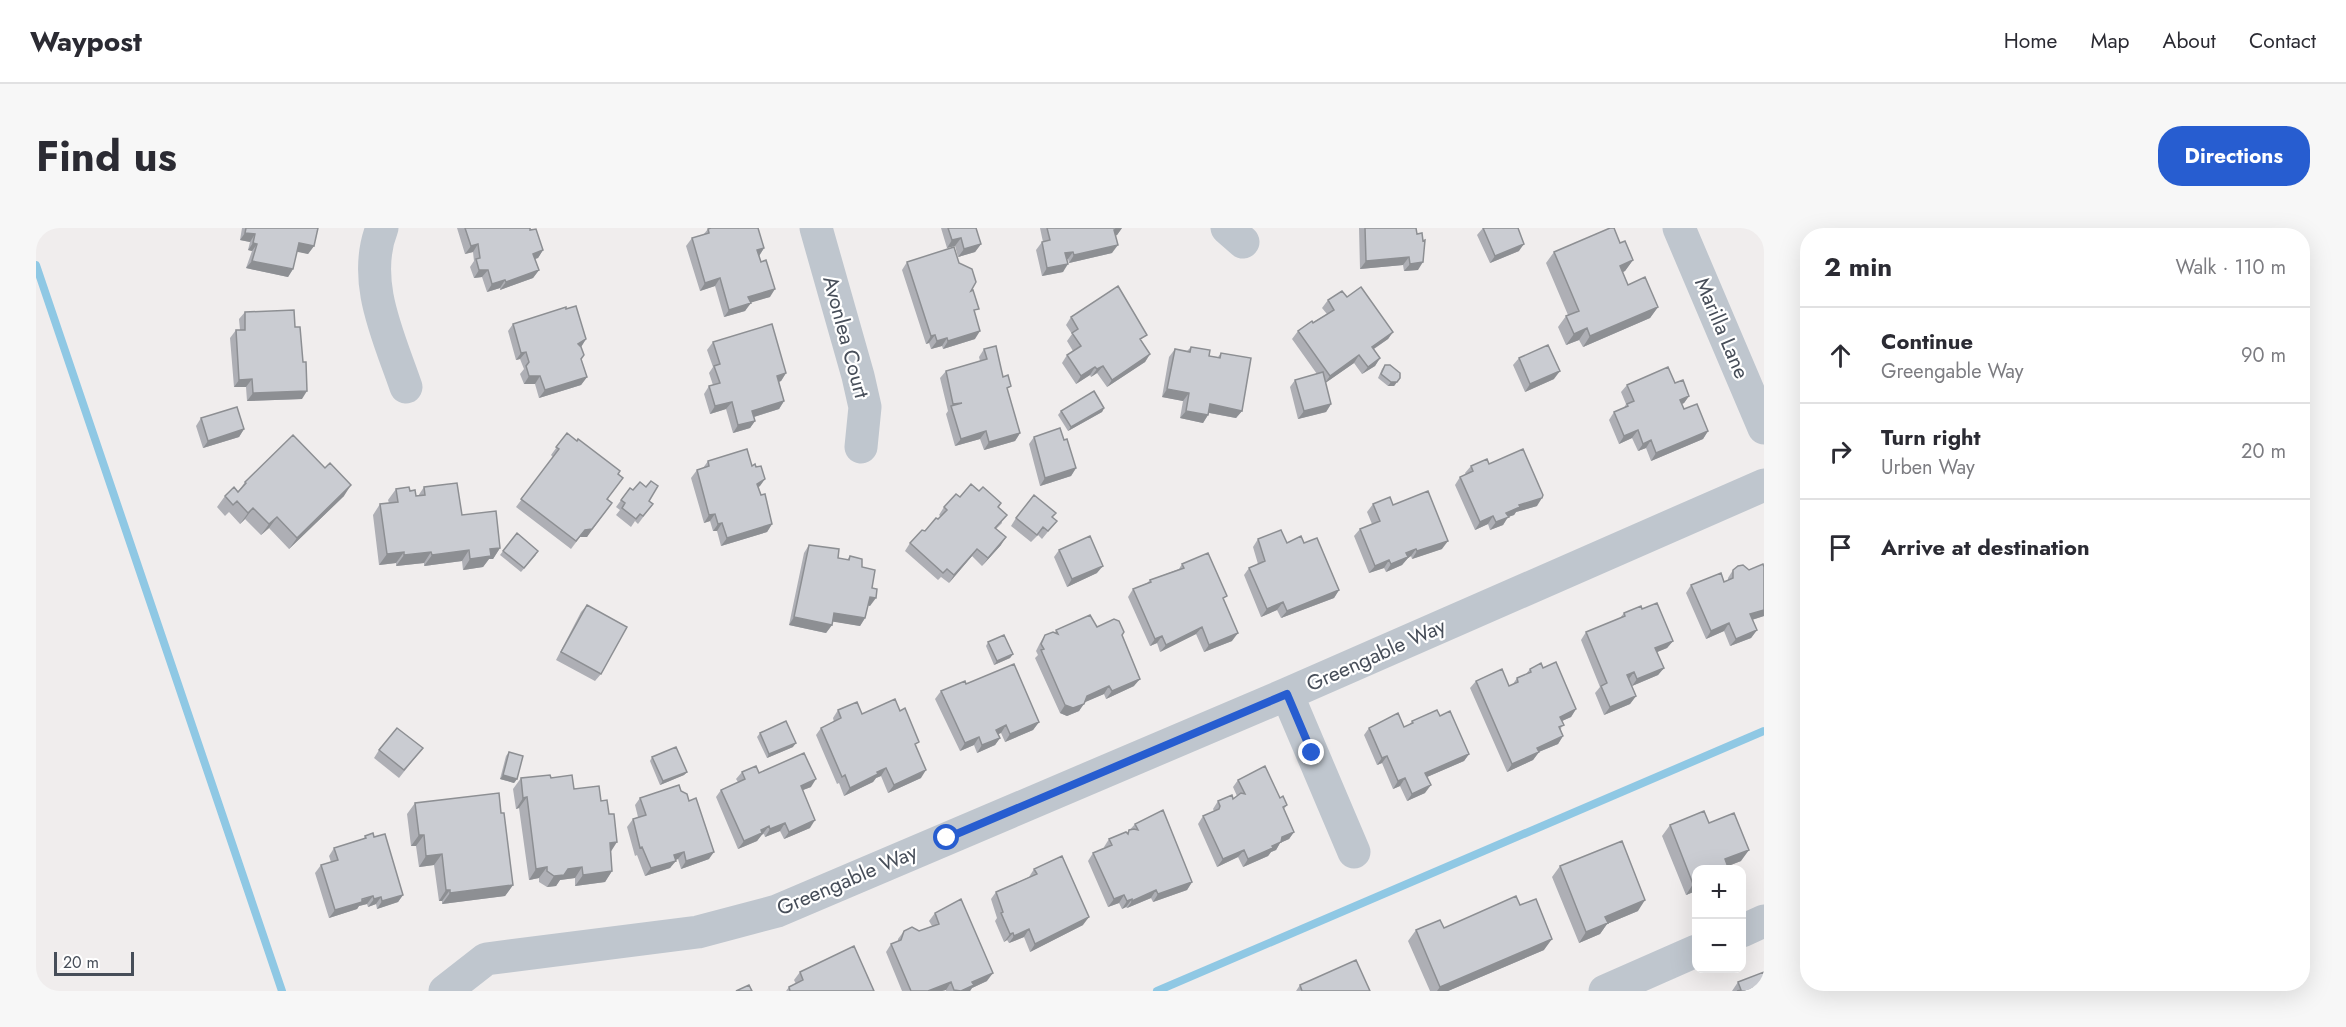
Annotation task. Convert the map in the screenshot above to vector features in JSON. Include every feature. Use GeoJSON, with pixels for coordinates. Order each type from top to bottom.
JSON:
{"type":"FeatureCollection","features":[{"type":"Feature","properties":{"kind":"street"},"geometry":{"type":"LineString","coordinates":[[382,228],[377,241],[374,275],[379,309],[406,387]]}},
{"type":"Feature","properties":{"kind":"street","name":"Avonlea Court"},"geometry":{"type":"LineString","coordinates":[[816,228],[865,407],[861,447]]}},
{"type":"Feature","properties":{"kind":"street","name":"Marilla Lane"},"geometry":{"type":"LineString","coordinates":[[1679,228],[1764,428]]}},
{"type":"Feature","properties":{"kind":"street","name":"Greengable Way"},"geometry":{"type":"LineString","coordinates":[[445,991],[486,959],[698,933],[777,911],[1287,694],[1764,485]]}},
{"type":"Feature","properties":{"kind":"street"},"geometry":{"type":"LineString","coordinates":[[1287,694],[1354,852]]}},
{"type":"Feature","properties":{"kind":"street"},"geometry":{"type":"LineString","coordinates":[[1746,929],[1764,921]]}},
{"type":"Feature","properties":{"kind":"street"},"geometry":{"type":"LineString","coordinates":[[1605,991],[1692,953]]}},
{"type":"Feature","properties":{"kind":"building"},"geometry":{"type":"Polygon","coordinates":[[[246,228],[318,228],[314,246],[299,243],[293,269],[252,261],[257,244],[253,243],[255,234],[245,233],[246,228]]]}},
{"type":"Feature","properties":{"kind":"building"},"geometry":{"type":"Polygon","coordinates":[[[465,228],[536,229],[543,250],[533,254],[539,270],[506,282],[505,280],[492,284],[488,270],[479,270],[476,259],[480,258],[478,244],[471,246],[465,228]]]}},
{"type":"Feature","properties":{"kind":"building"},"geometry":{"type":"Polygon","coordinates":[[[758,228],[764,248],[757,250],[761,262],[766,260],[775,289],[748,297],[751,303],[729,310],[720,278],[705,283],[692,238],[709,233],[708,229],[758,228]]]}},
{"type":"Feature","properties":{"kind":"building"},"geometry":{"type":"Polygon","coordinates":[[[948,228],[976,228],[981,244],[964,249],[961,238],[952,240],[948,228]]]}},
{"type":"Feature","properties":{"kind":"building"},"geometry":{"type":"Polygon","coordinates":[[[1047,228],[1121,228],[1114,230],[1118,245],[1074,255],[1073,252],[1065,253],[1068,264],[1047,268],[1042,242],[1050,240],[1047,228]]]}},
{"type":"Feature","properties":{"kind":"building"},"geometry":{"type":"Polygon","coordinates":[[[1365,228],[1416,228],[1417,234],[1422,233],[1423,241],[1425,240],[1423,262],[1410,264],[1409,257],[1366,261],[1365,228]]]}},
{"type":"Feature","properties":{"kind":"building"},"geometry":{"type":"Polygon","coordinates":[[[1483,228],[1518,228],[1524,244],[1495,256],[1483,228]]]}},
{"type":"Feature","properties":{"kind":"building"},"geometry":{"type":"Polygon","coordinates":[[[1614,228],[1620,243],[1625,241],[1633,260],[1620,266],[1628,285],[1645,277],[1658,307],[1590,336],[1587,328],[1574,334],[1566,316],[1579,311],[1554,252],[1614,228]]]}},
{"type":"Feature","properties":{"kind":"building"},"geometry":{"type":"Polygon","coordinates":[[[954,247],[959,263],[972,269],[976,282],[971,291],[973,290],[979,309],[974,310],[980,331],[948,341],[947,338],[937,341],[935,335],[931,336],[907,262],[954,247]]]}},
{"type":"Feature","properties":{"kind":"building"},"geometry":{"type":"Polygon","coordinates":[[[1118,286],[1147,335],[1140,339],[1150,354],[1112,380],[1103,366],[1097,369],[1095,367],[1081,376],[1067,355],[1081,346],[1072,333],[1078,329],[1071,317],[1118,286]]]}},
{"type":"Feature","properties":{"kind":"building"},"geometry":{"type":"Polygon","coordinates":[[[1361,287],[1393,332],[1372,347],[1380,358],[1368,367],[1359,355],[1330,376],[1298,331],[1334,310],[1328,300],[1342,291],[1347,297],[1361,287]]]}},
{"type":"Feature","properties":{"kind":"building"},"geometry":{"type":"Polygon","coordinates":[[[576,306],[586,339],[578,344],[584,355],[581,359],[587,377],[545,390],[540,376],[529,376],[526,352],[521,353],[513,324],[576,306]]]}},
{"type":"Feature","properties":{"kind":"building"},"geometry":{"type":"Polygon","coordinates":[[[294,310],[295,327],[300,327],[303,362],[306,362],[307,391],[253,393],[252,379],[239,380],[236,330],[245,330],[245,312],[294,310]]]}},
{"type":"Feature","properties":{"kind":"building"},"geometry":{"type":"Polygon","coordinates":[[[772,324],[786,373],[777,376],[784,401],[752,411],[755,421],[738,425],[732,402],[715,406],[709,386],[720,383],[714,366],[720,364],[713,342],[772,324]]]}},
{"type":"Feature","properties":{"kind":"building"},"geometry":{"type":"Polygon","coordinates":[[[1548,345],[1560,371],[1530,384],[1519,358],[1548,345]]]}},
{"type":"Feature","properties":{"kind":"building"},"geometry":{"type":"Polygon","coordinates":[[[996,346],[1003,377],[1008,375],[1011,386],[1007,388],[1020,433],[989,442],[986,431],[961,439],[951,406],[962,403],[953,404],[946,371],[987,359],[984,349],[996,346]]]}},
{"type":"Feature","properties":{"kind":"building"},"geometry":{"type":"Polygon","coordinates":[[[1191,347],[1210,350],[1209,356],[1220,358],[1221,353],[1251,358],[1242,411],[1210,404],[1208,415],[1186,411],[1189,393],[1167,389],[1175,349],[1190,352],[1191,347]]]}},
{"type":"Feature","properties":{"kind":"building"},"geometry":{"type":"Polygon","coordinates":[[[1385,365],[1390,365],[1400,373],[1397,382],[1391,382],[1381,374],[1385,365]]]}},
{"type":"Feature","properties":{"kind":"building"},"geometry":{"type":"Polygon","coordinates":[[[1668,367],[1675,383],[1683,380],[1689,396],[1680,400],[1684,409],[1697,404],[1708,431],[1656,453],[1651,440],[1643,444],[1638,430],[1624,436],[1614,412],[1634,401],[1627,385],[1668,367]]]}},
{"type":"Feature","properties":{"kind":"building"},"geometry":{"type":"Polygon","coordinates":[[[1323,372],[1331,404],[1304,411],[1295,380],[1323,372]]]}},
{"type":"Feature","properties":{"kind":"building"},"geometry":{"type":"Polygon","coordinates":[[[1094,391],[1104,408],[1071,427],[1061,411],[1094,391]]]}},
{"type":"Feature","properties":{"kind":"building"},"geometry":{"type":"Polygon","coordinates":[[[237,407],[244,429],[208,441],[201,418],[237,407]]]}},
{"type":"Feature","properties":{"kind":"building"},"geometry":{"type":"Polygon","coordinates":[[[1060,428],[1064,440],[1067,439],[1076,468],[1045,478],[1034,437],[1060,428]]]}},
{"type":"Feature","properties":{"kind":"building"},"geometry":{"type":"Polygon","coordinates":[[[567,433],[620,471],[618,474],[623,478],[607,499],[612,503],[592,529],[585,530],[576,541],[521,499],[559,449],[556,447],[567,433]]]}},
{"type":"Feature","properties":{"kind":"building"},"geometry":{"type":"Polygon","coordinates":[[[293,435],[325,468],[330,463],[351,485],[297,538],[277,517],[269,524],[253,508],[248,513],[237,501],[233,505],[225,496],[234,487],[238,492],[245,482],[293,435]]]}},
{"type":"Feature","properties":{"kind":"building"},"geometry":{"type":"Polygon","coordinates":[[[747,449],[752,466],[755,464],[756,467],[761,466],[765,479],[757,484],[761,495],[765,494],[772,524],[727,538],[722,523],[718,524],[715,514],[709,515],[697,470],[709,466],[708,461],[747,449]]]}},
{"type":"Feature","properties":{"kind":"building"},"geometry":{"type":"Polygon","coordinates":[[[1523,449],[1543,495],[1542,498],[1519,505],[1520,507],[1506,513],[1509,517],[1496,522],[1493,516],[1480,522],[1460,477],[1473,471],[1471,466],[1487,459],[1489,464],[1523,449]]]}},
{"type":"Feature","properties":{"kind":"building"},"geometry":{"type":"Polygon","coordinates":[[[651,481],[658,486],[649,501],[653,504],[643,516],[640,514],[636,519],[622,508],[625,503],[621,500],[630,488],[633,490],[640,482],[646,487],[651,481]]]}},
{"type":"Feature","properties":{"kind":"building"},"geometry":{"type":"Polygon","coordinates":[[[457,483],[462,515],[496,511],[500,548],[490,549],[491,556],[470,559],[469,550],[432,555],[431,552],[387,554],[380,504],[398,502],[396,489],[409,487],[410,491],[415,490],[416,496],[425,495],[424,487],[457,483]]]}},
{"type":"Feature","properties":{"kind":"building"},"geometry":{"type":"Polygon","coordinates":[[[971,484],[979,491],[983,487],[1001,503],[998,507],[1007,515],[995,528],[1006,537],[988,558],[977,549],[954,575],[947,569],[943,573],[910,543],[947,510],[944,507],[956,494],[960,497],[971,484]]]}},
{"type":"Feature","properties":{"kind":"building"},"geometry":{"type":"Polygon","coordinates":[[[1428,491],[1448,541],[1406,553],[1408,557],[1391,564],[1389,560],[1375,566],[1360,529],[1380,521],[1373,504],[1390,497],[1393,505],[1428,491]]]}},
{"type":"Feature","properties":{"kind":"building"},"geometry":{"type":"Polygon","coordinates":[[[1034,495],[1056,513],[1052,517],[1057,521],[1048,531],[1043,527],[1037,535],[1016,518],[1034,495]]]}},
{"type":"Feature","properties":{"kind":"building"},"geometry":{"type":"Polygon","coordinates":[[[1281,530],[1287,543],[1301,536],[1304,543],[1317,538],[1339,590],[1287,611],[1283,602],[1267,609],[1249,568],[1265,561],[1258,539],[1281,530]]]}},
{"type":"Feature","properties":{"kind":"building"},"geometry":{"type":"Polygon","coordinates":[[[517,533],[538,551],[524,568],[503,551],[517,533]]]}},
{"type":"Feature","properties":{"kind":"building"},"geometry":{"type":"Polygon","coordinates":[[[1090,536],[1103,566],[1072,579],[1059,550],[1090,536]]]}},
{"type":"Feature","properties":{"kind":"building"},"geometry":{"type":"Polygon","coordinates":[[[809,545],[839,549],[838,558],[849,560],[850,556],[862,559],[862,567],[875,570],[872,588],[877,589],[876,598],[870,597],[865,618],[834,613],[832,625],[794,617],[809,545]]]}},
{"type":"Feature","properties":{"kind":"building"},"geometry":{"type":"Polygon","coordinates":[[[1208,553],[1227,596],[1223,598],[1238,633],[1209,645],[1202,627],[1166,645],[1162,636],[1155,639],[1133,589],[1151,582],[1150,580],[1184,568],[1182,564],[1208,553]]]}},
{"type":"Feature","properties":{"kind":"building"},"geometry":{"type":"Polygon","coordinates":[[[1763,564],[1764,610],[1750,614],[1757,630],[1736,639],[1729,623],[1711,631],[1691,585],[1721,573],[1724,582],[1733,578],[1733,570],[1738,566],[1743,565],[1749,570],[1763,564]]]}},
{"type":"Feature","properties":{"kind":"building"},"geometry":{"type":"Polygon","coordinates":[[[1657,603],[1673,641],[1655,648],[1664,668],[1637,679],[1634,672],[1627,675],[1636,696],[1610,707],[1601,686],[1607,683],[1586,632],[1625,616],[1624,613],[1641,606],[1642,609],[1657,603]]]}},
{"type":"Feature","properties":{"kind":"building"},"geometry":{"type":"Polygon","coordinates":[[[587,605],[627,627],[601,674],[561,652],[587,605]]]}},
{"type":"Feature","properties":{"kind":"building"},"geometry":{"type":"Polygon","coordinates":[[[1090,615],[1097,627],[1114,619],[1119,621],[1124,632],[1122,635],[1140,679],[1112,691],[1109,686],[1087,696],[1084,704],[1073,708],[1065,705],[1041,650],[1044,649],[1041,644],[1045,635],[1053,632],[1058,634],[1056,630],[1090,615]]]}},
{"type":"Feature","properties":{"kind":"building"},"geometry":{"type":"Polygon","coordinates":[[[1004,635],[1013,654],[997,661],[988,642],[1004,635]]]}},
{"type":"Feature","properties":{"kind":"building"},"geometry":{"type":"Polygon","coordinates":[[[1556,662],[1576,709],[1560,717],[1564,725],[1559,727],[1563,736],[1537,748],[1539,752],[1512,764],[1476,681],[1502,669],[1509,686],[1518,682],[1517,678],[1531,672],[1530,669],[1541,663],[1543,668],[1556,662]]]}},
{"type":"Feature","properties":{"kind":"building"},"geometry":{"type":"Polygon","coordinates":[[[1014,664],[1039,722],[1010,734],[1006,725],[996,730],[1000,738],[982,745],[979,737],[965,743],[941,691],[965,681],[966,684],[1014,664]]]}},
{"type":"Feature","properties":{"kind":"building"},"geometry":{"type":"Polygon","coordinates":[[[895,699],[900,711],[905,708],[919,742],[915,744],[926,770],[894,785],[886,768],[850,788],[845,775],[842,777],[821,728],[841,718],[838,710],[857,702],[862,714],[895,699]]]}},
{"type":"Feature","properties":{"kind":"building"},"geometry":{"type":"Polygon","coordinates":[[[1437,710],[1440,716],[1450,711],[1469,754],[1425,773],[1431,785],[1412,794],[1405,778],[1398,781],[1387,756],[1382,758],[1369,728],[1398,713],[1404,727],[1437,710]]]}},
{"type":"Feature","properties":{"kind":"building"},"geometry":{"type":"Polygon","coordinates":[[[786,721],[796,743],[769,754],[760,733],[786,721]]]}},
{"type":"Feature","properties":{"kind":"building"},"geometry":{"type":"Polygon","coordinates":[[[397,728],[423,748],[404,770],[379,750],[397,728]]]}},
{"type":"Feature","properties":{"kind":"building"},"geometry":{"type":"Polygon","coordinates":[[[676,747],[687,772],[663,781],[652,757],[676,747]]]}},
{"type":"Feature","properties":{"kind":"building"},"geometry":{"type":"Polygon","coordinates":[[[509,752],[523,756],[517,779],[503,775],[509,752]]]}},
{"type":"Feature","properties":{"kind":"building"},"geometry":{"type":"Polygon","coordinates":[[[804,753],[816,779],[801,786],[815,820],[789,832],[785,823],[770,829],[769,826],[761,830],[762,833],[744,841],[721,790],[745,779],[742,772],[756,766],[759,773],[804,753]]]}},
{"type":"Feature","properties":{"kind":"building"},"geometry":{"type":"Polygon","coordinates":[[[1265,766],[1280,798],[1283,796],[1287,805],[1283,807],[1294,832],[1282,837],[1281,842],[1272,846],[1273,848],[1248,859],[1244,850],[1223,859],[1203,816],[1219,809],[1218,801],[1232,795],[1233,799],[1241,793],[1245,794],[1238,780],[1265,766]]]}},
{"type":"Feature","properties":{"kind":"building"},"geometry":{"type":"Polygon","coordinates":[[[550,775],[551,778],[572,775],[574,789],[599,786],[601,801],[607,800],[609,814],[614,814],[617,842],[610,843],[612,871],[583,875],[582,867],[568,869],[564,875],[554,876],[547,871],[547,867],[536,869],[527,797],[523,798],[521,778],[550,775]]]}},
{"type":"Feature","properties":{"kind":"building"},"geometry":{"type":"Polygon","coordinates":[[[679,785],[681,791],[687,794],[689,801],[696,798],[714,852],[686,861],[684,852],[674,855],[676,861],[651,868],[642,847],[640,848],[633,819],[646,815],[640,798],[679,785]]]}},
{"type":"Feature","properties":{"kind":"building"},"geometry":{"type":"Polygon","coordinates":[[[499,793],[501,813],[504,813],[513,885],[450,893],[450,890],[446,890],[442,854],[426,856],[424,835],[419,835],[415,803],[499,793]]]}},
{"type":"Feature","properties":{"kind":"building"},"geometry":{"type":"Polygon","coordinates":[[[1163,810],[1192,882],[1158,894],[1156,890],[1132,901],[1132,899],[1127,901],[1124,895],[1114,899],[1093,853],[1112,845],[1109,839],[1126,832],[1128,834],[1129,830],[1138,830],[1135,824],[1163,810]]]}},
{"type":"Feature","properties":{"kind":"building"},"geometry":{"type":"Polygon","coordinates":[[[1704,811],[1709,823],[1734,813],[1749,850],[1725,859],[1727,865],[1692,865],[1692,881],[1670,825],[1704,811]]]}},
{"type":"Feature","properties":{"kind":"building"},"geometry":{"type":"Polygon","coordinates":[[[373,833],[374,837],[385,834],[403,895],[382,901],[381,897],[374,899],[373,896],[362,899],[362,902],[335,910],[321,865],[338,860],[334,848],[366,838],[365,836],[373,833]]]}},
{"type":"Feature","properties":{"kind":"building"},"geometry":{"type":"Polygon","coordinates":[[[1622,841],[1645,900],[1605,917],[1608,923],[1586,932],[1560,866],[1622,841]]]}},
{"type":"Feature","properties":{"kind":"building"},"geometry":{"type":"Polygon","coordinates":[[[1062,856],[1089,917],[1035,944],[1029,929],[1014,936],[1013,933],[1010,934],[1001,913],[1003,912],[996,892],[1037,874],[1034,869],[1062,856]]]}},
{"type":"Feature","properties":{"kind":"building"},"geometry":{"type":"Polygon","coordinates":[[[1516,896],[1520,905],[1536,899],[1552,939],[1440,987],[1416,930],[1440,920],[1444,928],[1516,896]]]}},
{"type":"Feature","properties":{"kind":"building"},"geometry":{"type":"Polygon","coordinates":[[[961,899],[993,973],[972,982],[974,985],[961,991],[954,990],[951,982],[928,991],[911,991],[891,944],[901,940],[904,931],[912,927],[919,931],[939,924],[935,913],[961,899]]]}},
{"type":"Feature","properties":{"kind":"building"},"geometry":{"type":"Polygon","coordinates":[[[854,946],[874,991],[790,991],[789,987],[803,980],[800,972],[854,946]]]}},
{"type":"Feature","properties":{"kind":"building"},"geometry":{"type":"Polygon","coordinates":[[[1356,960],[1370,991],[1302,991],[1300,985],[1356,960]]]}},
{"type":"Feature","properties":{"kind":"building"},"geometry":{"type":"Polygon","coordinates":[[[1764,972],[1764,991],[1737,991],[1741,990],[1738,982],[1764,972]]]}},
{"type":"Feature","properties":{"kind":"building"},"geometry":{"type":"Polygon","coordinates":[[[749,985],[752,991],[736,991],[749,985]]]}},
{"type":"Feature","properties":{"kind":"waterway"},"geometry":{"type":"LineString","coordinates":[[36,265],[282,991]]}},
{"type":"Feature","properties":{"kind":"waterway"},"geometry":{"type":"LineString","coordinates":[[1157,991],[1764,731]]}},
{"type":"Feature","properties":{"kind":"route"},"geometry":{"type":"LineString","coordinates":[[947,838],[1287,694],[1312,753]]}}]}
